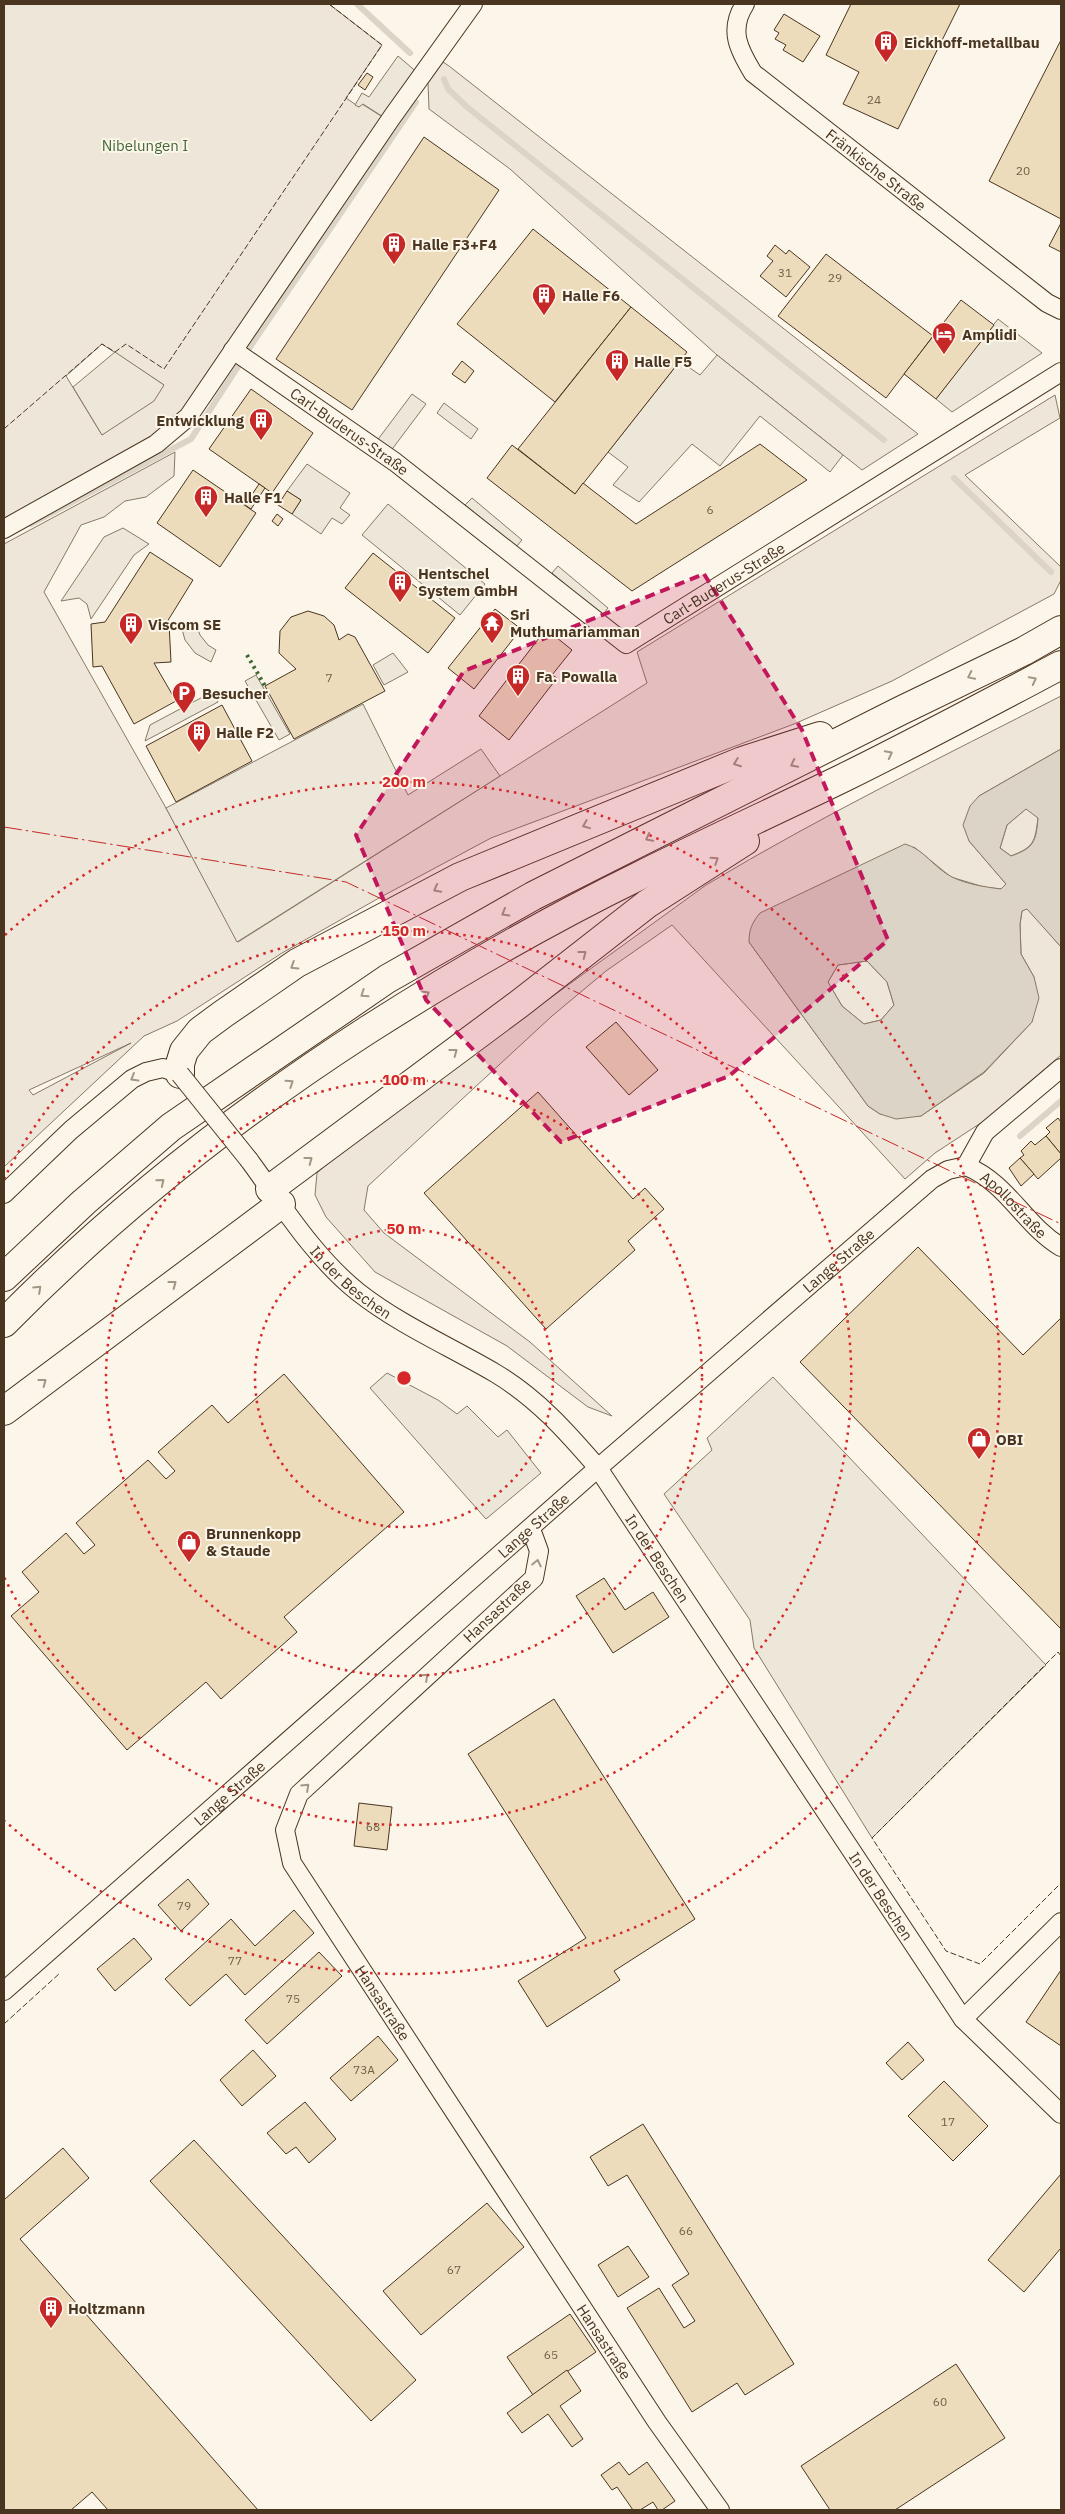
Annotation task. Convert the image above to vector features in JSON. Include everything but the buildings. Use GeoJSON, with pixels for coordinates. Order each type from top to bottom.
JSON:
{"type":"FeatureCollection","features":[{"type":"Feature","properties":{"kind":"highway"},"geometry":{"type":"LineString","coordinates":[[4,1277],[84,1202],[171,1127],[387,979],[533,896],[900,711],[1024,651],[1061,630]]}},
{"type":"Feature","properties":{"kind":"highway"},"geometry":{"type":"LineString","coordinates":[[4,1323],[96,1235],[189,1159],[282,1088],[365,1032],[550,923],[636,877],[845,777],[1061,666]]}},
{"type":"Feature","properties":{"kind":"highway"},"geometry":{"type":"LineString","coordinates":[[180,1074],[180,1064],[184,1051],[200,1031],[223,1014],[297,963],[460,877],[742,761],[900,711]]}},
{"type":"Feature","properties":{"kind":"highway"},"geometry":{"type":"LineString","coordinates":[[4,1411],[511,1009],[647,904],[845,777]]}},
{"type":"Feature","properties":{"kind":"street"},"geometry":{"type":"LineString","coordinates":[[4,529],[156,444],[169,435],[188,417],[392,117],[440,53],[473,4]]}},
{"type":"Feature","properties":{"kind":"street","name":"Fränkische Straße"},"geometry":{"type":"LineString","coordinates":[[745,4],[735,34],[741,53],[753,74],[1047,303],[1061,310]]}},
{"type":"Feature","properties":{"kind":"street","name":"Carl-Buderus-Straße"},"geometry":{"type":"LineString","coordinates":[[233,350],[395,462],[626,644],[1061,372]]}},
{"type":"Feature","properties":{"kind":"street"},"geometry":{"type":"LineString","coordinates":[[4,1194],[71,1130],[132,1078],[163,1068],[180,1074]]}},
{"type":"Feature","properties":{"kind":"street"},"geometry":{"type":"LineString","coordinates":[[966,1166],[985,1132],[1061,1068]]}},
{"type":"Feature","properties":{"kind":"street","name":"In der Beschen"},"geometry":{"type":"LineString","coordinates":[[180,1074],[332,1267],[357,1291],[426,1337],[497,1374],[529,1396],[559,1422],[598,1468],[963,2019],[1061,2114]]}},
{"type":"Feature","properties":{"kind":"street","name":"Apollostraße"},"geometry":{"type":"LineString","coordinates":[[966,1166],[980,1172],[998,1184],[1039,1229],[1061,1247]]}},
{"type":"Feature","properties":{"kind":"street","name":"Lange Straße"},"geometry":{"type":"LineString","coordinates":[[4,1991],[598,1468],[932,1179],[948,1170],[966,1166]]}},
{"type":"Feature","properties":{"kind":"street","name":"Hansastraße"},"geometry":{"type":"LineString","coordinates":[[531,1528],[539,1551],[534,1578],[299,1794],[284,1830],[292,1863],[651,2414],[720,2510]]}},
{"type":"Feature","properties":{"kind":"street"},"geometry":{"type":"LineString","coordinates":[[963,2019],[1061,1922]]}},
{"type":"Feature","properties":{"kind":"highlighted area"},"geometry":{"type":"Polygon","coordinates":[[[704,574],[802,730],[888,940],[729,1076],[561,1142],[426,1000],[356,835],[464,671],[704,574]]]}},
{"type":"Feature","properties":{"kind":"green space","name":"Nibelungen I"},"geometry":{"type":"Polygon","coordinates":[[[4,4],[329,4],[382,45],[346,98],[359,107],[362,104],[389,121],[171,434],[4,525],[4,4]],[[102,344],[66,376],[102,435],[164,385],[102,344]]]}},
{"type":"Feature","properties":{"kind":"green space"},"geometry":{"type":"Polygon","coordinates":[[[443,62],[918,434],[862,470],[717,355],[510,169],[429,109],[428,83],[443,62]]]}},
{"type":"Feature","properties":{"kind":"green space"},"geometry":{"type":"Polygon","coordinates":[[[1055,395],[1060,418],[965,475],[1061,567],[1061,580],[1054,594],[892,681],[794,724],[491,838],[379,898],[282,953],[177,1021],[144,1036],[4,1167],[4,544],[175,452],[174,476],[146,497],[125,501],[104,517],[81,525],[44,592],[166,808],[238,942],[647,683],[637,652],[1055,395]],[[131,1043],[29,1090],[33,1095],[131,1043]]]}},
{"type":"Feature","properties":{"kind":"green space"},"geometry":{"type":"Polygon","coordinates":[[[1061,696],[1061,749],[979,796],[969,841],[1006,884],[1001,889],[984,887],[951,877],[914,847],[749,942],[868,1106],[880,1114],[921,1116],[984,1073],[1032,1022],[1034,977],[1021,954],[1020,924],[1022,911],[1027,908],[1061,947],[1061,1055],[990,1117],[935,1153],[905,1179],[672,925],[606,971],[552,1016],[368,1186],[364,1210],[384,1233],[530,1342],[612,1416],[588,1407],[507,1346],[375,1272],[326,1217],[315,1195],[317,1173],[349,1144],[706,885],[837,811],[1061,696]]]}},
{"type":"Feature","properties":{"kind":"green space"},"geometry":{"type":"Polygon","coordinates":[[[1027,808],[1038,818],[1036,833],[1029,846],[1011,856],[1000,848],[1007,825],[1027,808]]]}},
{"type":"Feature","properties":{"kind":"green space"},"geometry":{"type":"Polygon","coordinates":[[[867,961],[887,982],[894,1005],[881,1020],[864,1024],[842,1006],[828,982],[838,965],[867,961]]]}},
{"type":"Feature","properties":{"kind":"shaded area"},"geometry":{"type":"Polygon","coordinates":[[[398,56],[419,74],[388,120],[363,104],[359,107],[355,105],[362,93],[369,97],[398,56]]]}},
{"type":"Feature","properties":{"kind":"shaded area","name":"Amplidi"},"geometry":{"type":"Polygon","coordinates":[[[998,319],[1042,353],[952,412],[936,399],[998,319]]]}},
{"type":"Feature","properties":{"kind":"shaded area"},"geometry":{"type":"Polygon","coordinates":[[[115,352],[164,385],[154,401],[102,435],[73,387],[115,352]]]}},
{"type":"Feature","properties":{"kind":"shaded area"},"geometry":{"type":"Polygon","coordinates":[[[717,355],[843,455],[830,472],[760,416],[720,466],[692,444],[639,502],[613,485],[628,467],[608,452],[680,361],[700,375],[717,355]]]}},
{"type":"Feature","properties":{"kind":"shaded area"},"geometry":{"type":"Polygon","coordinates":[[[412,394],[426,404],[387,456],[373,446],[412,394]]]}},
{"type":"Feature","properties":{"kind":"shaded area"},"geometry":{"type":"Polygon","coordinates":[[[444,403],[478,429],[471,439],[437,413],[444,403]]]}},
{"type":"Feature","properties":{"kind":"shaded area"},"geometry":{"type":"Polygon","coordinates":[[[307,464],[350,493],[340,508],[350,515],[342,524],[332,518],[321,534],[292,514],[301,500],[287,491],[307,464]]]}},
{"type":"Feature","properties":{"kind":"shaded area"},"geometry":{"type":"Polygon","coordinates":[[[472,498],[522,540],[516,547],[465,505],[472,498]]]}},
{"type":"Feature","properties":{"kind":"shaded area"},"geometry":{"type":"Polygon","coordinates":[[[388,504],[485,584],[460,615],[362,535],[388,504]]]}},
{"type":"Feature","properties":{"kind":"shaded area"},"geometry":{"type":"Polygon","coordinates":[[[123,528],[149,544],[134,555],[91,619],[87,604],[79,598],[61,601],[104,537],[123,528]]]}},
{"type":"Feature","properties":{"kind":"shaded area"},"geometry":{"type":"Polygon","coordinates":[[[558,566],[608,608],[602,616],[552,573],[558,566]]]}},
{"type":"Feature","properties":{"kind":"shaded area","name":"Besucher"},"geometry":{"type":"Polygon","coordinates":[[[196,624],[200,635],[208,645],[216,650],[211,662],[195,653],[185,640],[182,629],[196,624]]]}},
{"type":"Feature","properties":{"kind":"shaded area"},"geometry":{"type":"Polygon","coordinates":[[[393,653],[408,672],[384,685],[373,665],[393,653]]]}},
{"type":"Feature","properties":{"kind":"shaded area"},"geometry":{"type":"Polygon","coordinates":[[[256,675],[290,734],[279,740],[245,681],[256,675]]]}},
{"type":"Feature","properties":{"kind":"shaded area","name":"Besucher"},"geometry":{"type":"Polygon","coordinates":[[[212,692],[218,702],[145,741],[150,725],[212,692]]]}},
{"type":"Feature","properties":{"kind":"shaded area"},"geometry":{"type":"Polygon","coordinates":[[[363,704],[408,795],[481,749],[500,776],[237,942],[166,808],[363,704]]]}},
{"type":"Feature","properties":{"kind":"shaded area"},"geometry":{"type":"Polygon","coordinates":[[[1061,749],[1061,947],[1027,909],[1022,911],[1020,924],[1021,954],[1034,977],[1039,998],[1032,1022],[984,1072],[921,1116],[896,1119],[880,1114],[868,1106],[749,942],[750,930],[760,913],[905,844],[918,850],[952,877],[969,883],[1001,889],[1006,884],[969,841],[963,825],[970,806],[979,796],[1061,749]],[[1026,809],[1007,825],[1000,848],[1011,856],[1029,847],[1035,838],[1038,818],[1026,809]],[[867,961],[838,965],[828,982],[842,1006],[864,1024],[881,1020],[894,1005],[887,982],[867,961]]]}},
{"type":"Feature","properties":{"kind":"shaded area"},"geometry":{"type":"Polygon","coordinates":[[[387,1373],[438,1400],[457,1414],[467,1406],[498,1437],[507,1430],[541,1473],[486,1519],[370,1388],[387,1373]]]}},
{"type":"Feature","properties":{"kind":"shaded area"},"geometry":{"type":"Polygon","coordinates":[[[773,1377],[1046,1665],[872,1838],[754,1648],[750,1620],[664,1494],[712,1450],[707,1438],[773,1377]]]}},
{"type":"Feature","properties":{"kind":"waterway"},"geometry":{"type":"LineString","coordinates":[[357,4],[410,53]]}},
{"type":"Feature","properties":{"kind":"waterway"},"geometry":{"type":"LineString","coordinates":[[444,79],[448,89],[467,107],[884,440]]}},
{"type":"Feature","properties":{"kind":"waterway"},"geometry":{"type":"LineString","coordinates":[[248,350],[416,102]]}},
{"type":"Feature","properties":{"kind":"waterway"},"geometry":{"type":"LineString","coordinates":[[31,524],[191,439],[239,365]]}},
{"type":"Feature","properties":{"kind":"waterway"},"geometry":{"type":"LineString","coordinates":[[954,478],[1051,572]]}},
{"type":"Feature","properties":{"kind":"waterway"},"geometry":{"type":"LineString","coordinates":[[1020,1136],[1061,1101]]}},
{"type":"Feature","properties":{"kind":"hedge"},"geometry":{"type":"LineString","coordinates":[[247,655],[265,686]]}},
{"type":"Feature","properties":{"kind":"fence"},"geometry":{"type":"LineString","coordinates":[[4,427],[102,344],[115,352],[126,344],[164,369],[382,45],[329,4]]}},
{"type":"Feature","properties":{"kind":"fence"},"geometry":{"type":"LineString","coordinates":[[1061,1656],[1058,1652],[872,1838],[946,1951],[980,1964],[1061,1883]]}},
{"type":"Feature","properties":{"kind":"fence"},"geometry":{"type":"LineString","coordinates":[[4,2024],[60,1973]]}},
{"type":"Feature","properties":{"kind":"power"},"geometry":{"type":"LineString","coordinates":[[4,827],[346,882],[1061,1224]]}},
{"type":"Feature","properties":{"kind":"place","name":"Eickhoff-metallbau"},"geometry":{"type":"Point","coordinates":[886,63]}},
{"type":"Feature","properties":{"kind":"place","name":"Halle F3+F4"},"geometry":{"type":"Point","coordinates":[394,265]}},
{"type":"Feature","properties":{"kind":"place","name":"Halle F6"},"geometry":{"type":"Point","coordinates":[544,316]}},
{"type":"Feature","properties":{"kind":"place","name":"Amplidi"},"geometry":{"type":"Point","coordinates":[944,355]}},
{"type":"Feature","properties":{"kind":"place","name":"Halle F5"},"geometry":{"type":"Point","coordinates":[617,382]}},
{"type":"Feature","properties":{"kind":"place","name":"Entwicklung"},"geometry":{"type":"Point","coordinates":[261,441]}},
{"type":"Feature","properties":{"kind":"place","name":"Halle F1"},"geometry":{"type":"Point","coordinates":[206,518]}},
{"type":"Feature","properties":{"kind":"place","name":"Hentschel System GmbH"},"geometry":{"type":"Point","coordinates":[400,603]}},
{"type":"Feature","properties":{"kind":"place","name":"Sri Muthumariamman"},"geometry":{"type":"Point","coordinates":[492,644]}},
{"type":"Feature","properties":{"kind":"place","name":"Viscom SE"},"geometry":{"type":"Point","coordinates":[131,645]}},
{"type":"Feature","properties":{"kind":"place","name":"Fa. Powalla"},"geometry":{"type":"Point","coordinates":[518,697]}},
{"type":"Feature","properties":{"kind":"place","name":"Besucher"},"geometry":{"type":"Point","coordinates":[184,714]}},
{"type":"Feature","properties":{"kind":"place","name":"Halle F2"},"geometry":{"type":"Point","coordinates":[199,753]}},
{"type":"Feature","properties":{"kind":"place","name":"OBI"},"geometry":{"type":"Point","coordinates":[979,1460]}},
{"type":"Feature","properties":{"kind":"place","name":"Brunnenkopp & Staude"},"geometry":{"type":"Point","coordinates":[189,1563]}},
{"type":"Feature","properties":{"kind":"place","name":"Holtzmann"},"geometry":{"type":"Point","coordinates":[51,2329]}}]}
